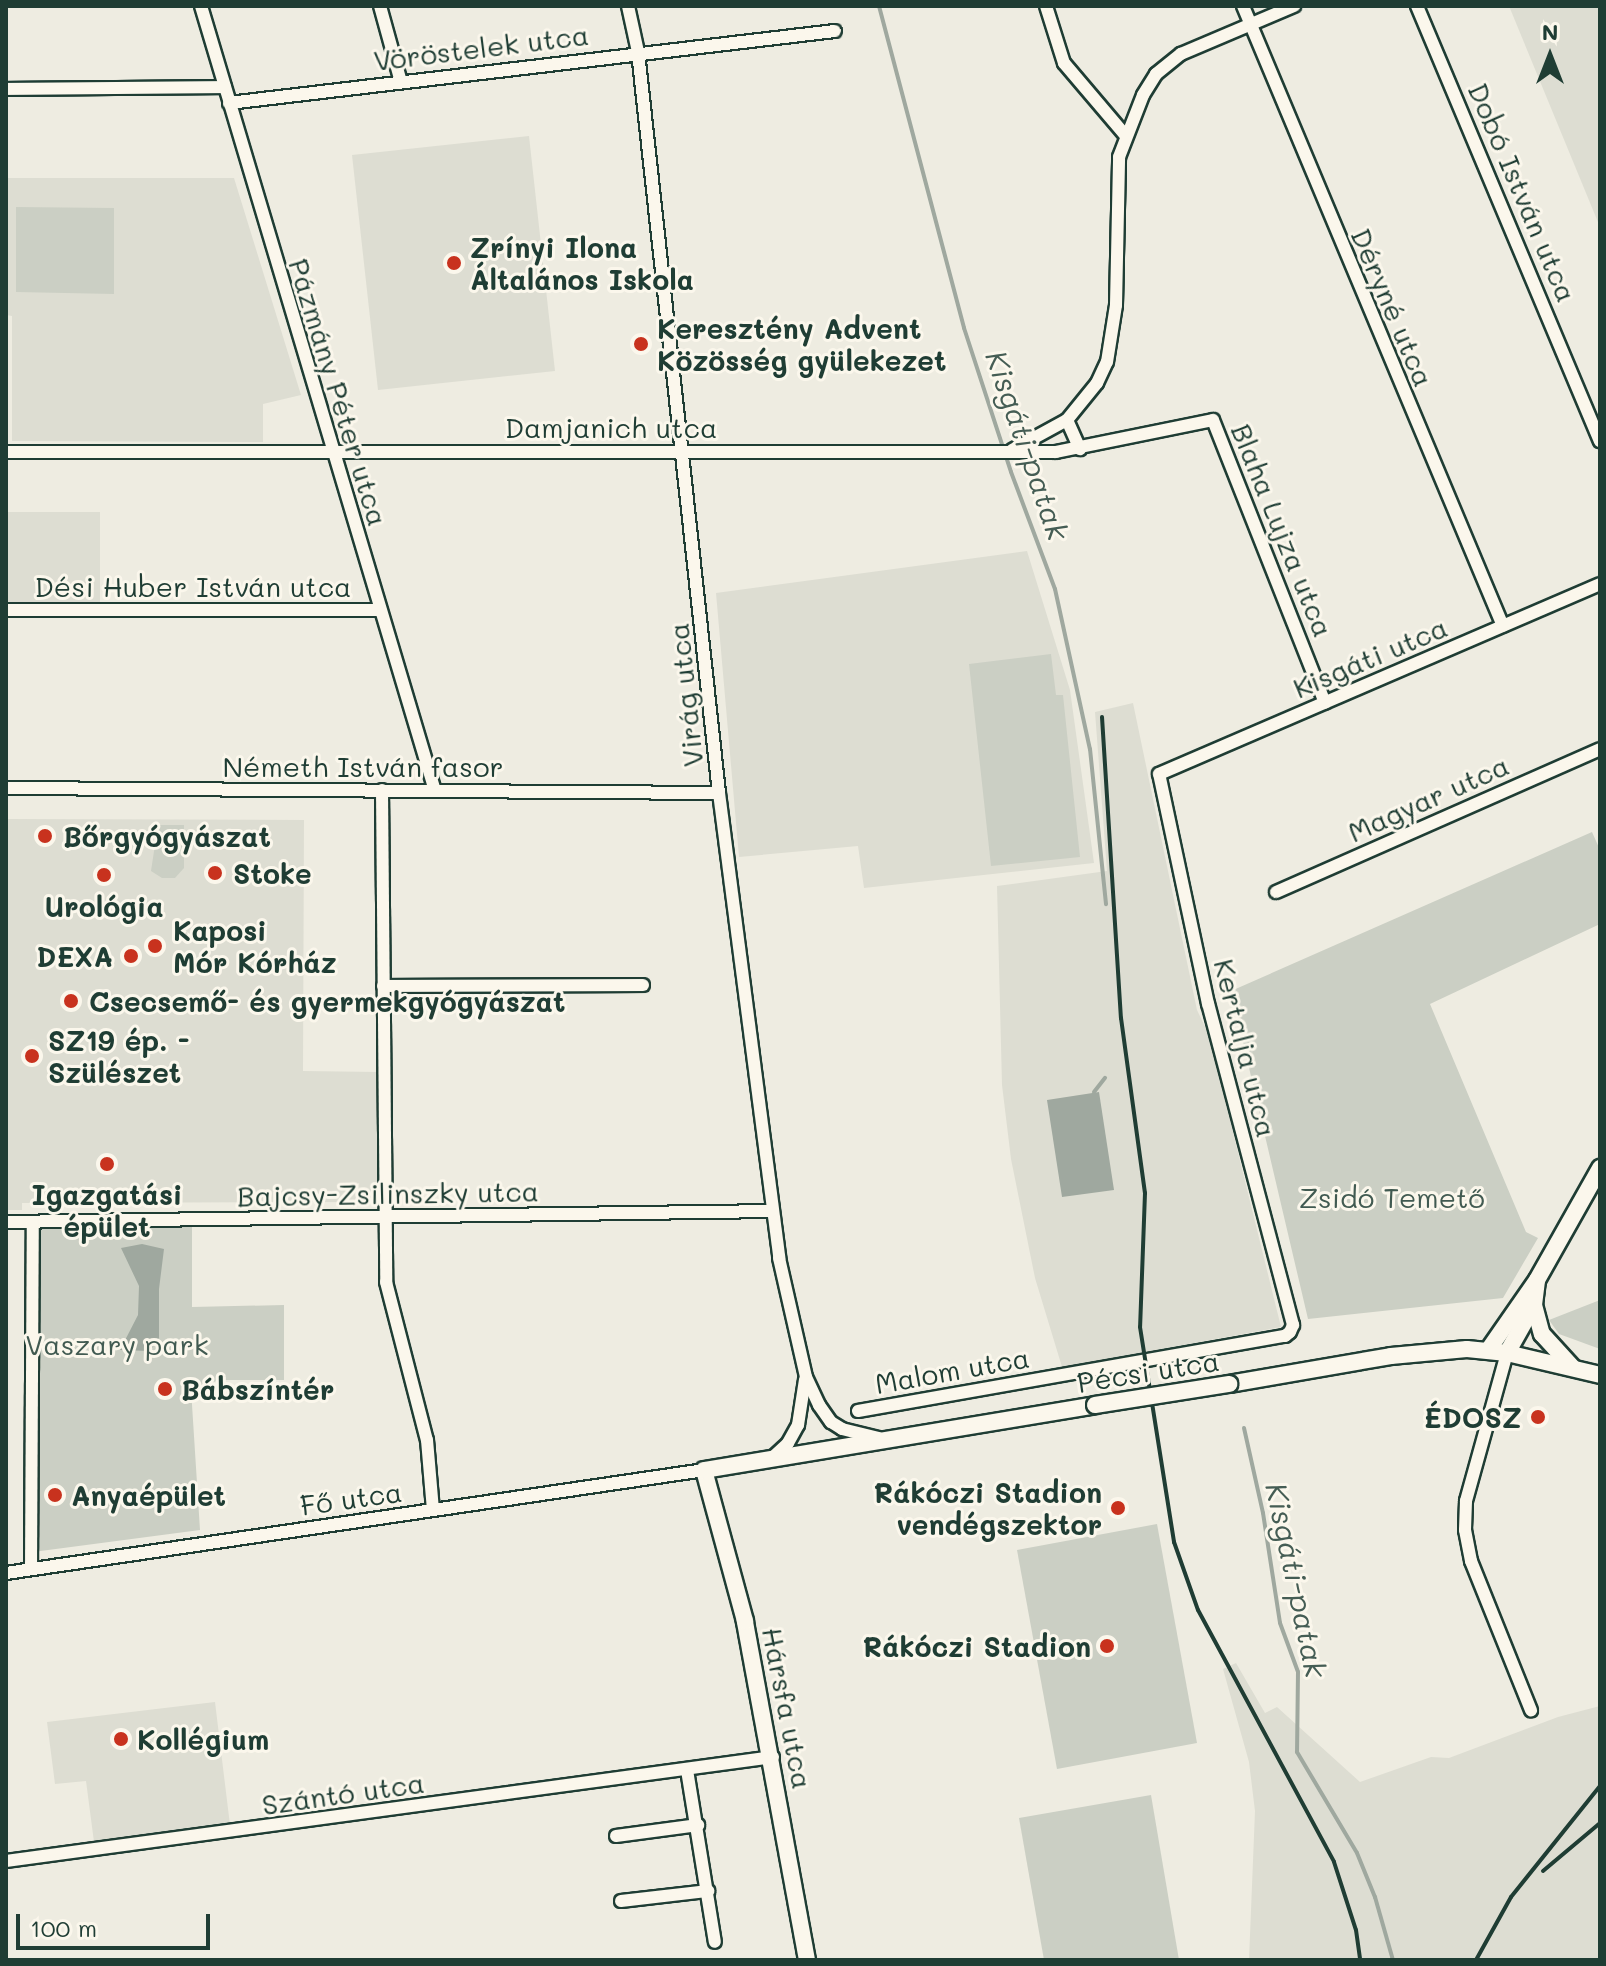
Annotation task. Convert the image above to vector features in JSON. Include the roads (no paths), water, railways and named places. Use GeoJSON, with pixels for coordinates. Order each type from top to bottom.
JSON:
{"type":"FeatureCollection","features":[{"type":"Feature","properties":{"kind":"street","name":"Pázmány Péter utca"},"geometry":{"type":"LineString","coordinates":[[201,6],[435,791]]}},
{"type":"Feature","properties":{"kind":"street"},"geometry":{"type":"LineString","coordinates":[[380,6],[401,82]]}},
{"type":"Feature","properties":{"kind":"street","name":"Virág utca"},"geometry":{"type":"LineString","coordinates":[[628,6],[638,52],[719,793],[771,1211],[806,1377],[831,1422],[842,1429],[890,1440]]}},
{"type":"Feature","properties":{"kind":"street"},"geometry":{"type":"LineString","coordinates":[[1046,6],[1064,63],[1125,135]]}},
{"type":"Feature","properties":{"kind":"street","name":"Déryné utca"},"geometry":{"type":"LineString","coordinates":[[1243,6],[1248,25],[1503,626]]}},
{"type":"Feature","properties":{"kind":"street"},"geometry":{"type":"LineString","coordinates":[[1006,450],[1067,420],[1097,383],[1113,338],[1117,180],[1125,135],[1156,74],[1181,54],[1294,6]]}},
{"type":"Feature","properties":{"kind":"street","name":"Dobó István utca"},"geometry":{"type":"LineString","coordinates":[[1417,6],[1600,441]]}},
{"type":"Feature","properties":{"kind":"street","name":"Vöröstelek utca"},"geometry":{"type":"LineString","coordinates":[[229,103],[835,31]]}},
{"type":"Feature","properties":{"kind":"street"},"geometry":{"type":"LineString","coordinates":[[6,89],[225,87]]}},
{"type":"Feature","properties":{"kind":"street"},"geometry":{"type":"LineString","coordinates":[[1067,420],[1080,449]]}},
{"type":"Feature","properties":{"kind":"street","name":"Damjanich utca"},"geometry":{"type":"LineString","coordinates":[[6,452],[1034,452],[1080,449],[1213,420]]}},
{"type":"Feature","properties":{"kind":"street","name":"Blaha Lujza utca"},"geometry":{"type":"LineString","coordinates":[[1213,420],[1325,703]]}},
{"type":"Feature","properties":{"kind":"street","name":"Kisgáti utca"},"geometry":{"type":"LineString","coordinates":[[1159,774],[1600,584]]}},
{"type":"Feature","properties":{"kind":"street","name":"Dési Huber István utca"},"geometry":{"type":"LineString","coordinates":[[6,610],[380,610]]}},
{"type":"Feature","properties":{"kind":"street","name":"Magyar utca"},"geometry":{"type":"LineString","coordinates":[[1276,892],[1600,749]]}},
{"type":"Feature","properties":{"kind":"street","name":"Kertalja utca"},"geometry":{"type":"LineString","coordinates":[[1159,774],[1208,1004],[1293,1325],[1290,1332]]}},
{"type":"Feature","properties":{"kind":"street","name":"Németh István fasor"},"geometry":{"type":"LineString","coordinates":[[6,788],[719,793]]}},
{"type":"Feature","properties":{"kind":"street"},"geometry":{"type":"LineString","coordinates":[[382,790],[386,1282],[427,1440],[433,1510]]}},
{"type":"Feature","properties":{"kind":"street"},"geometry":{"type":"LineString","coordinates":[[383,986],[643,985]]}},
{"type":"Feature","properties":{"kind":"street"},"geometry":{"type":"LineString","coordinates":[[1489,1349],[1537,1280],[1600,1168]]}},
{"type":"Feature","properties":{"kind":"street","name":"Bajcsy-Zsilinszky utca"},"geometry":{"type":"LineString","coordinates":[[6,1222],[771,1211]]}},
{"type":"Feature","properties":{"kind":"street"},"geometry":{"type":"LineString","coordinates":[[31,1568],[33,1222]]}},
{"type":"Feature","properties":{"kind":"street"},"geometry":{"type":"LineString","coordinates":[[1537,1280],[1534,1305],[1542,1334],[1575,1369]]}},
{"type":"Feature","properties":{"kind":"street"},"geometry":{"type":"LineString","coordinates":[[1531,1710],[1471,1561],[1465,1530],[1466,1501],[1507,1353],[1534,1305]]}},
{"type":"Feature","properties":{"kind":"street","name":"Malom utca"},"geometry":{"type":"LineString","coordinates":[[858,1411],[1285,1336],[1290,1332]]}},
{"type":"Feature","properties":{"kind":"street","name":"Pécsi utca"},"geometry":{"type":"LineString","coordinates":[[704,1470],[1391,1356],[1489,1349],[1600,1375]]}},
{"type":"Feature","properties":{"kind":"street","name":"Virág utca"},"geometry":{"type":"LineString","coordinates":[[771,1459],[788,1443],[798,1425],[806,1377]]}},
{"type":"Feature","properties":{"kind":"street","name":"Fő utca"},"geometry":{"type":"LineString","coordinates":[[6,1573],[704,1470]]}},
{"type":"Feature","properties":{"kind":"street","name":"Hársfa utca"},"geometry":{"type":"LineString","coordinates":[[704,1470],[745,1621],[773,1757],[807,1960]]}},
{"type":"Feature","properties":{"kind":"street","name":"Szántó utca"},"geometry":{"type":"LineString","coordinates":[[6,1861],[773,1757]]}},
{"type":"Feature","properties":{"kind":"street"},"geometry":{"type":"LineString","coordinates":[[687,1770],[715,1942]]}},
{"type":"Feature","properties":{"kind":"street"},"geometry":{"type":"LineString","coordinates":[[616,1836],[698,1825]]}},
{"type":"Feature","properties":{"kind":"street"},"geometry":{"type":"LineString","coordinates":[[621,1901],[708,1891]]}},
{"type":"Feature","properties":{"kind":"waterway","name":"Kisgáti-patak"},"geometry":{"type":"LineString","coordinates":[[879,6],[964,328],[1011,472],[1055,589],[1090,749],[1106,904]]}},
{"type":"Feature","properties":{"kind":"waterway"},"geometry":{"type":"LineString","coordinates":[[1094,1092],[1105,1078]]}},
{"type":"Feature","properties":{"kind":"waterway","name":"Kisgáti-patak"},"geometry":{"type":"LineString","coordinates":[[1244,1428],[1263,1513],[1280,1623],[1298,1672],[1297,1752],[1357,1853],[1375,1897],[1393,1960]]}},
{"type":"Feature","properties":{"kind":"railway"},"geometry":{"type":"LineString","coordinates":[[1102,717],[1121,1018],[1145,1193],[1140,1327],[1174,1542],[1198,1610],[1334,1862],[1356,1930],[1360,1960]]}},
{"type":"Feature","properties":{"kind":"railway"},"geometry":{"type":"LineString","coordinates":[[1476,1960],[1511,1897],[1600,1786]]}},
{"type":"Feature","properties":{"kind":"railway"},"geometry":{"type":"LineString","coordinates":[[1543,1871],[1600,1823]]}},
{"type":"Feature","properties":{"kind":"place","name":"Zrínyi Ilona Általános Iskola"},"geometry":{"type":"Point","coordinates":[454,263]}},
{"type":"Feature","properties":{"kind":"place","name":"Keresztény Advent Közösség gyülekezet"},"geometry":{"type":"Point","coordinates":[641,344]}},
{"type":"Feature","properties":{"kind":"place","name":"Bőrgyógyászat"},"geometry":{"type":"Point","coordinates":[45,836]}},
{"type":"Feature","properties":{"kind":"place","name":"Stoke"},"geometry":{"type":"Point","coordinates":[215,873]}},
{"type":"Feature","properties":{"kind":"place","name":"Urológia"},"geometry":{"type":"Point","coordinates":[104,875]}},
{"type":"Feature","properties":{"kind":"place","name":"Kaposi Mór Kórház"},"geometry":{"type":"Point","coordinates":[155,946]}},
{"type":"Feature","properties":{"kind":"place","name":"DEXA"},"geometry":{"type":"Point","coordinates":[131,956]}},
{"type":"Feature","properties":{"kind":"place","name":"Csecsemő- és gyermekgyógyászat"},"geometry":{"type":"Point","coordinates":[71,1001]}},
{"type":"Feature","properties":{"kind":"place","name":"SZ19 ép. - Szülészet"},"geometry":{"type":"Point","coordinates":[32,1056]}},
{"type":"Feature","properties":{"kind":"place","name":"Igazgatási épület"},"geometry":{"type":"Point","coordinates":[107,1164]}},
{"type":"Feature","properties":{"kind":"place","name":"Bábszíntér"},"geometry":{"type":"Point","coordinates":[165,1389]}},
{"type":"Feature","properties":{"kind":"place","name":"ÉDOSZ"},"geometry":{"type":"Point","coordinates":[1538,1417]}},
{"type":"Feature","properties":{"kind":"place","name":"Anyaépület"},"geometry":{"type":"Point","coordinates":[55,1495]}},
{"type":"Feature","properties":{"kind":"place","name":"Rákóczi Stadion vendégszektor"},"geometry":{"type":"Point","coordinates":[1118,1508]}},
{"type":"Feature","properties":{"kind":"place","name":"Rákóczi Stadion"},"geometry":{"type":"Point","coordinates":[1107,1646]}},
{"type":"Feature","properties":{"kind":"place","name":"Kollégium"},"geometry":{"type":"Point","coordinates":[121,1739]}},
{"type":"Feature","properties":{"kind":"park label","name":"Zsidó Temető"},"geometry":{"type":"Point","coordinates":[1392,1197]}},
{"type":"Feature","properties":{"kind":"park label","name":"Vaszary park"},"geometry":{"type":"Point","coordinates":[117,1344]}}]}
